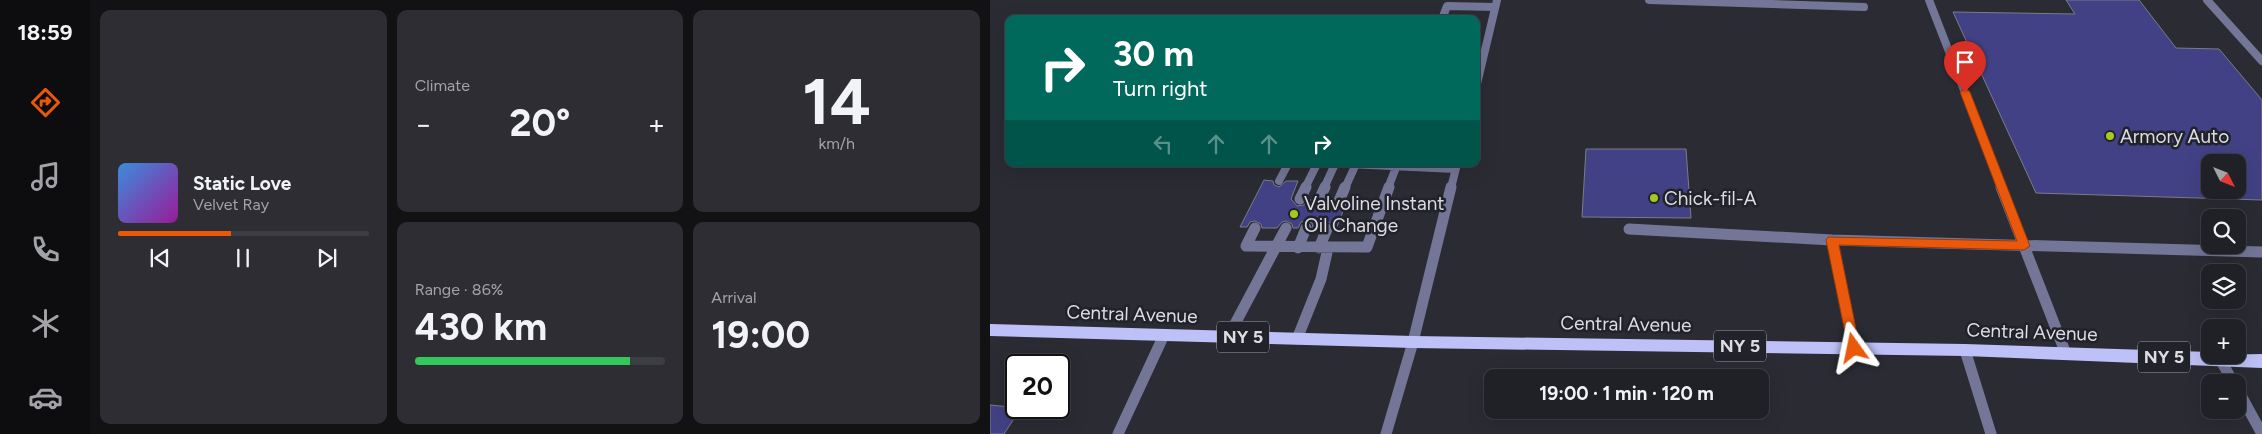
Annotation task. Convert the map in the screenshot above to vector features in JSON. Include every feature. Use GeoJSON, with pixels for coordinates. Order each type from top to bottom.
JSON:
{"type":"FeatureCollection","features":[{"type":"Feature","properties":{"kind":"main road","name":"Central Avenue"},"geometry":{"type":"LineString","coordinates":[[990,330],[1413,342],[1964,350],[2201,358]]}},
{"type":"Feature","properties":{"kind":"main road","name":"Central Avenue"},"geometry":{"type":"LineString","coordinates":[[2246,360],[2262,361]]}},
{"type":"Feature","properties":{"kind":"street"},"geometry":{"type":"LineString","coordinates":[[1649,0],[1864,7]]}},
{"type":"Feature","properties":{"kind":"street"},"geometry":{"type":"LineString","coordinates":[[1929,0],[2066,354]]}},
{"type":"Feature","properties":{"kind":"street"},"geometry":{"type":"LineString","coordinates":[[2207,0],[2262,62]]}},
{"type":"Feature","properties":{"kind":"street"},"geometry":{"type":"LineString","coordinates":[[1444,15],[1447,6],[1496,3],[1480,52]]}},
{"type":"Feature","properties":{"kind":"street"},"geometry":{"type":"LineString","coordinates":[[1279,181],[1286,167]]}},
{"type":"Feature","properties":{"kind":"street"},"geometry":{"type":"LineString","coordinates":[[1300,199],[1316,167]]}},
{"type":"Feature","properties":{"kind":"street"},"geometry":{"type":"LineString","coordinates":[[1319,200],[1334,167]]}},
{"type":"Feature","properties":{"kind":"street"},"geometry":{"type":"LineString","coordinates":[[1339,201],[1355,167]]}},
{"type":"Feature","properties":{"kind":"street"},"geometry":{"type":"LineString","coordinates":[[1255,228],[1246,246],[1298,248],[1368,247],[1396,167]]}},
{"type":"Feature","properties":{"kind":"street"},"geometry":{"type":"LineString","coordinates":[[1386,434],[1413,342],[1456,167]]}},
{"type":"Feature","properties":{"kind":"street"},"geometry":{"type":"LineString","coordinates":[[1228,337],[1286,228]]}},
{"type":"Feature","properties":{"kind":"street"},"geometry":{"type":"LineString","coordinates":[[1298,248],[1306,228]]}},
{"type":"Feature","properties":{"kind":"street"},"geometry":{"type":"LineString","coordinates":[[1297,339],[1321,279],[1323,248],[1327,229]]}},
{"type":"Feature","properties":{"kind":"street"},"geometry":{"type":"LineString","coordinates":[[1630,229],[1832,240],[2262,252]]}},
{"type":"Feature","properties":{"kind":"street"},"geometry":{"type":"LineString","coordinates":[[1832,240],[1854,348]]}},
{"type":"Feature","properties":{"kind":"street"},"geometry":{"type":"LineString","coordinates":[[1118,434],[1164,335]]}},
{"type":"Feature","properties":{"kind":"street"},"geometry":{"type":"LineString","coordinates":[[1964,350],[1991,434]]}},
{"type":"Feature","properties":{"kind":"street"},"geometry":{"type":"LineString","coordinates":[[2246,405],[2262,434]]}},
{"type":"Feature","properties":{"kind":"building"},"geometry":{"type":"Polygon","coordinates":[[[2066,0],[2139,0],[2176,48],[2219,49],[2262,100],[2262,200],[2230,199],[2246,199],[2246,154],[2201,154],[2201,198],[2036,193],[1953,12],[2075,14],[2066,0]]]}},
{"type":"Feature","properties":{"kind":"building"},"geometry":{"type":"Polygon","coordinates":[[[1586,149],[1686,149],[1691,218],[1582,217],[1586,149]]]}},
{"type":"Feature","properties":{"kind":"building","name":"Valvoline Instant Oil Change"},"geometry":{"type":"Polygon","coordinates":[[[1264,180],[1273,181],[1274,185],[1279,187],[1286,181],[1298,181],[1291,199],[1297,206],[1304,205],[1308,200],[1312,200],[1313,205],[1320,207],[1327,201],[1332,201],[1333,206],[1339,208],[1344,207],[1347,201],[1336,229],[1333,224],[1327,222],[1322,223],[1319,229],[1313,228],[1312,223],[1305,221],[1301,222],[1298,228],[1293,228],[1292,224],[1286,221],[1282,222],[1277,228],[1262,228],[1261,224],[1255,221],[1250,222],[1247,227],[1240,227],[1264,180]]]}},
{"type":"Feature","properties":{"kind":"building"},"geometry":{"type":"Polygon","coordinates":[[[990,405],[1005,406],[1005,419],[1014,419],[1004,434],[990,434],[990,405]]]}},
{"type":"Feature","properties":{"kind":"place","name":"Armory Auto"},"geometry":{"type":"Point","coordinates":[2110,136]}},
{"type":"Feature","properties":{"kind":"place","name":"Chick-fil-A"},"geometry":{"type":"Point","coordinates":[1654,198]}},
{"type":"Feature","properties":{"kind":"place","name":"Valvoline Instant Oil Change"},"geometry":{"type":"Point","coordinates":[1294,214]}},
{"type":"Feature","properties":{"kind":"route"},"geometry":{"type":"LineString","coordinates":[[1854,348],[1832,240],[2024,246],[2011,207],[1965,92]]}}]}
